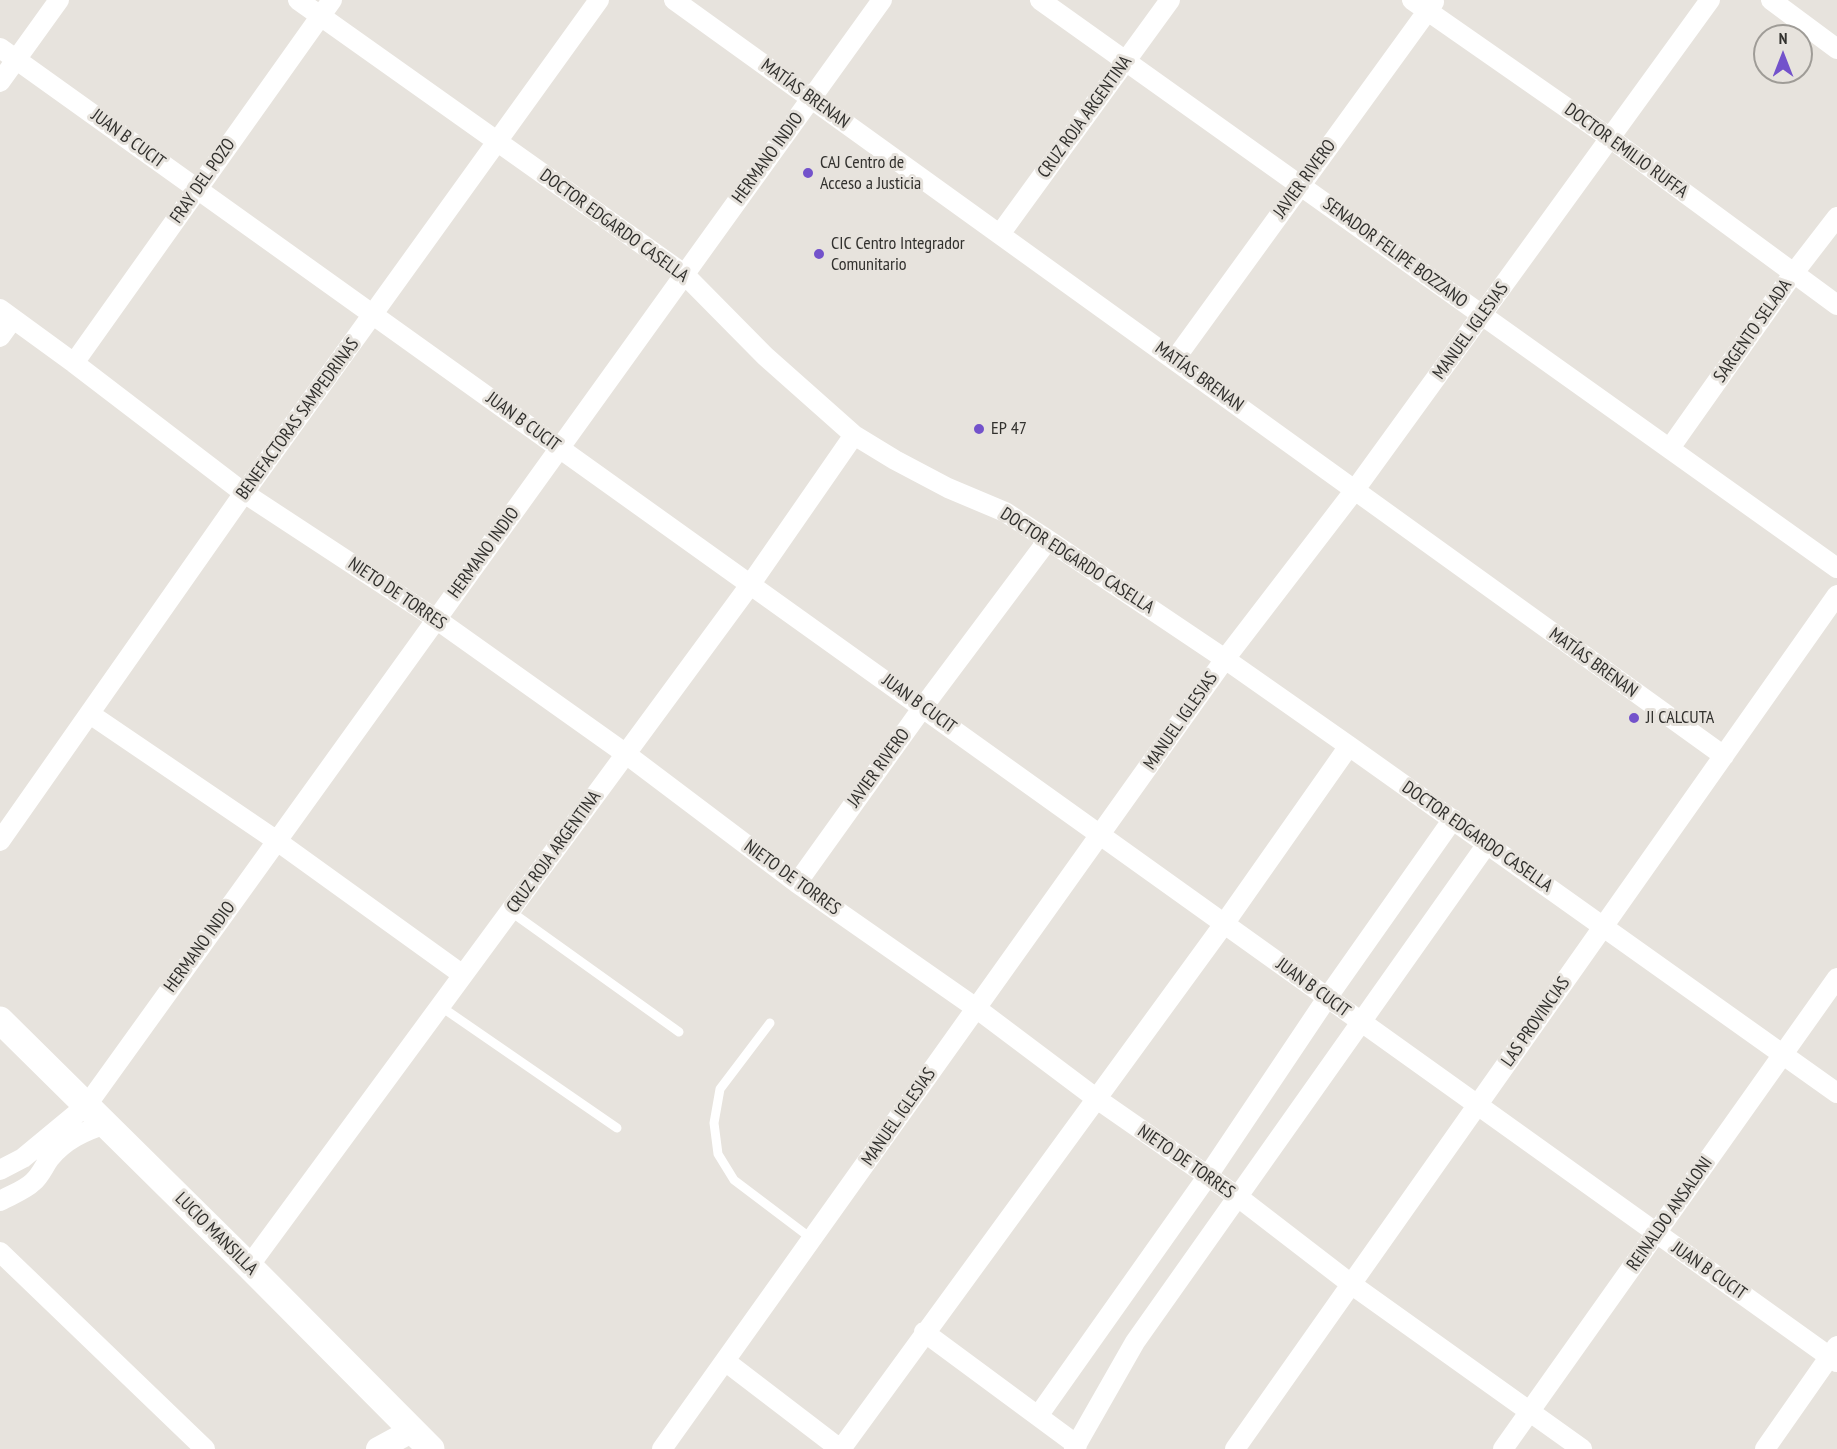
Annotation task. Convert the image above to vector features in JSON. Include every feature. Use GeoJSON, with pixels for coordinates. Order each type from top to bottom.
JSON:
{"type":"FeatureCollection","features":[{"type":"Feature","properties":{"kind":"main road","name":"LUCIO MANSILLA"},"geometry":{"type":"LineString","coordinates":[[0,1020],[422,1440]]}},
{"type":"Feature","properties":{"kind":"street"},"geometry":{"type":"LineString","coordinates":[[0,82],[59,0]]}},
{"type":"Feature","properties":{"kind":"street","name":"DOCTOR EDGARDO CASELLA"},"geometry":{"type":"LineString","coordinates":[[298,0],[326,8],[498,142],[684,274],[765,356],[854,435],[948,488],[1005,512],[1048,540],[1225,659],[1837,1093]]}},
{"type":"Feature","properties":{"kind":"street","name":"BENEFACTORAS SAMPEDRINAS"},"geometry":{"type":"LineString","coordinates":[[0,841],[244,493],[599,0]]}},
{"type":"Feature","properties":{"kind":"street","name":"MATÍAS BRENAN"},"geometry":{"type":"LineString","coordinates":[[674,0],[1175,359],[1354,492],[1724,756]]}},
{"type":"Feature","properties":{"kind":"street","name":"HERMANO INDIO"},"geometry":{"type":"LineString","coordinates":[[0,1170],[23,1158],[87,1105],[882,0]]}},
{"type":"Feature","properties":{"kind":"street","name":"SENADOR FELIPE BOZZANO"},"geometry":{"type":"LineString","coordinates":[[1040,0],[1837,568]]}},
{"type":"Feature","properties":{"kind":"street","name":"CRUZ ROJA ARGENTINA"},"geometry":{"type":"LineString","coordinates":[[1000,234],[1170,0]]}},
{"type":"Feature","properties":{"kind":"street","name":"MANUEL IGLESIAS"},"geometry":{"type":"LineString","coordinates":[[662,1449],[1225,659],[1354,492],[1710,0]]}},
{"type":"Feature","properties":{"kind":"street"},"geometry":{"type":"LineString","coordinates":[[1771,0],[1837,49]]}},
{"type":"Feature","properties":{"kind":"street","name":"DOCTOR EMILIO RUFFA"},"geometry":{"type":"LineString","coordinates":[[1425,4],[1837,305]]}},
{"type":"Feature","properties":{"kind":"street","name":"JAVIER RIVERO"},"geometry":{"type":"LineString","coordinates":[[1175,359],[1301,186],[1425,4]]}},
{"type":"Feature","properties":{"kind":"street","name":"FRAY DEL POZO"},"geometry":{"type":"LineString","coordinates":[[74,363],[326,8]]}},
{"type":"Feature","properties":{"kind":"street","name":"JUAN B CUCIT"},"geometry":{"type":"LineString","coordinates":[[0,48],[374,313],[750,585],[923,706],[1099,835],[1656,1234],[1835,1355]]}},
{"type":"Feature","properties":{"kind":"street","name":"SARGENTO SELADA"},"geometry":{"type":"LineString","coordinates":[[1671,448],[1793,274],[1837,217]]}},
{"type":"Feature","properties":{"kind":"street"},"geometry":{"type":"LineString","coordinates":[[0,338],[7,314]]}},
{"type":"Feature","properties":{"kind":"street","name":"NIETO DE TORRES"},"geometry":{"type":"LineString","coordinates":[[7,314],[244,493],[436,619],[626,754],[797,883],[976,1008],[1096,1099],[1238,1197],[1351,1284],[1582,1449]]}},
{"type":"Feature","properties":{"kind":"street","name":"CRUZ ROJA ARGENTINA"},"geometry":{"type":"LineString","coordinates":[[249,1266],[750,585],[854,435]]}},
{"type":"Feature","properties":{"kind":"street","name":"JAVIER RIVERO"},"geometry":{"type":"LineString","coordinates":[[797,883],[923,706],[1048,540]]}},
{"type":"Feature","properties":{"kind":"street","name":"LAS PROVINCIAS"},"geometry":{"type":"LineString","coordinates":[[1235,1449],[1837,595]]}},
{"type":"Feature","properties":{"kind":"street"},"geometry":{"type":"LineString","coordinates":[[90,714],[277,841],[463,975]]}},
{"type":"Feature","properties":{"kind":"street"},"geometry":{"type":"LineString","coordinates":[[725,1361],[841,1449],[924,1332],[1224,924],[1349,746]]}},
{"type":"Feature","properties":{"kind":"street"},"geometry":{"type":"LineString","coordinates":[[1038,1416],[1207,1177],[1327,998],[1453,819]]}},
{"type":"Feature","properties":{"kind":"street"},"geometry":{"type":"LineString","coordinates":[[924,1332],[1076,1447],[1135,1342],[1487,844]]}},
{"type":"Feature","properties":{"kind":"street","name":"REINALDO ANSALONI"},"geometry":{"type":"LineString","coordinates":[[1503,1449],[1837,978]]}},
{"type":"Feature","properties":{"kind":"street"},"geometry":{"type":"LineString","coordinates":[[0,1200],[31,1184],[40,1175],[49,1159],[71,1138],[106,1124]]}},
{"type":"Feature","properties":{"kind":"street"},"geometry":{"type":"LineString","coordinates":[[0,1252],[205,1449]]}},
{"type":"Feature","properties":{"kind":"street"},"geometry":{"type":"LineString","coordinates":[[1766,1449],[1835,1355]]}},
{"type":"Feature","properties":{"kind":"street"},"geometry":{"type":"LineString","coordinates":[[378,1449],[422,1440]]}},
{"type":"Feature","properties":{"kind":"lane"},"geometry":{"type":"LineString","coordinates":[[510,911],[679,1032]]}},
{"type":"Feature","properties":{"kind":"lane"},"geometry":{"type":"LineString","coordinates":[[440,1006],[617,1128]]}},
{"type":"Feature","properties":{"kind":"lane"},"geometry":{"type":"LineString","coordinates":[[770,1023],[720,1089],[714,1123],[718,1154],[734,1180],[812,1239]]}},
{"type":"Feature","properties":{"kind":"place","name":"CAJ Centro de Acceso a Justicia"},"geometry":{"type":"Point","coordinates":[808,173]}},
{"type":"Feature","properties":{"kind":"place","name":"CIC Centro Integrador Comunitario"},"geometry":{"type":"Point","coordinates":[819,254]}},
{"type":"Feature","properties":{"kind":"place","name":"EP 47"},"geometry":{"type":"Point","coordinates":[979,429]}},
{"type":"Feature","properties":{"kind":"place","name":"JI CALCUTA"},"geometry":{"type":"Point","coordinates":[1634,718]}}]}
